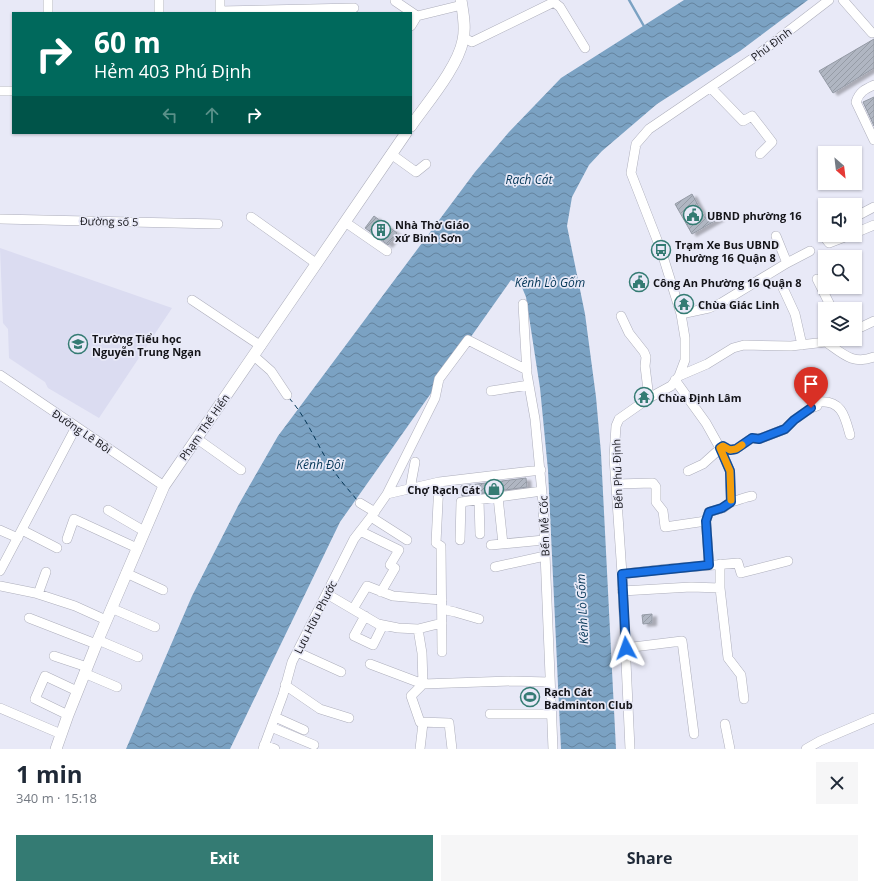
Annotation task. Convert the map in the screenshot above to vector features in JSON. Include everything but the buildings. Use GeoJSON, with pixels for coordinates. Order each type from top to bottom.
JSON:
{"type":"FeatureCollection","features":[{"type":"Feature","properties":{"kind":"main road"},"geometry":{"type":"LineString","coordinates":[[412,125],[456,60],[461,50],[464,38],[464,24],[461,2]]}},
{"type":"Feature","properties":{"kind":"main road","name":"Phạm Thế Hiển"},"geometry":{"type":"LineString","coordinates":[[56,749],[77,691],[106,620],[164,486],[405,134]]}},
{"type":"Feature","properties":{"kind":"street"},"geometry":{"type":"LineString","coordinates":[[48,0],[48,12]]}},
{"type":"Feature","properties":{"kind":"street"},"geometry":{"type":"LineString","coordinates":[[159,0],[159,12]]}},
{"type":"Feature","properties":{"kind":"street"},"geometry":{"type":"LineString","coordinates":[[220,0],[220,12],[334,11],[348,5]]}},
{"type":"Feature","properties":{"kind":"street"},"geometry":{"type":"LineString","coordinates":[[395,0],[411,12]]}},
{"type":"Feature","properties":{"kind":"street","name":"Phú Định"},"geometry":{"type":"LineString","coordinates":[[711,88],[752,59],[829,0]]}},
{"type":"Feature","properties":{"kind":"street"},"geometry":{"type":"LineString","coordinates":[[843,0],[872,32]]}},
{"type":"Feature","properties":{"kind":"street"},"geometry":{"type":"LineString","coordinates":[[412,24],[417,16],[461,2]]}},
{"type":"Feature","properties":{"kind":"street"},"geometry":{"type":"LineString","coordinates":[[464,38],[472,42],[552,3],[555,3],[560,7],[585,48]]}},
{"type":"Feature","properties":{"kind":"street"},"geometry":{"type":"LineString","coordinates":[[412,13],[417,16]]}},
{"type":"Feature","properties":{"kind":"street"},"geometry":{"type":"LineString","coordinates":[[874,85],[864,90],[856,102],[874,140]]}},
{"type":"Feature","properties":{"kind":"street"},"geometry":{"type":"LineString","coordinates":[[731,502],[730,471],[720,448],[677,378],[685,360],[685,338],[681,314],[661,250],[631,173],[636,144],[649,129],[711,88],[743,121],[752,116],[772,142],[760,154]]}},
{"type":"Feature","properties":{"kind":"street"},"geometry":{"type":"LineString","coordinates":[[0,91],[12,91]]}},
{"type":"Feature","properties":{"kind":"street"},"geometry":{"type":"LineString","coordinates":[[391,154],[416,172],[426,164]]}},
{"type":"Feature","properties":{"kind":"street"},"geometry":{"type":"LineString","coordinates":[[862,213],[874,207]]}},
{"type":"Feature","properties":{"kind":"street"},"geometry":{"type":"LineString","coordinates":[[251,217],[317,264]]}},
{"type":"Feature","properties":{"kind":"street","name":"Đường số 5"},"geometry":{"type":"LineString","coordinates":[[0,219],[218,224]]}},
{"type":"Feature","properties":{"kind":"street"},"geometry":{"type":"LineString","coordinates":[[345,222],[387,251]]}},
{"type":"Feature","properties":{"kind":"street"},"geometry":{"type":"LineString","coordinates":[[862,230],[874,225]]}},
{"type":"Feature","properties":{"kind":"street"},"geometry":{"type":"LineString","coordinates":[[776,236],[787,263]]}},
{"type":"Feature","properties":{"kind":"street"},"geometry":{"type":"LineString","coordinates":[[681,314],[709,308],[721,303],[787,263],[810,251]]}},
{"type":"Feature","properties":{"kind":"street"},"geometry":{"type":"LineString","coordinates":[[817,279],[828,302]]}},
{"type":"Feature","properties":{"kind":"street"},"geometry":{"type":"LineString","coordinates":[[782,288],[795,314],[802,345]]}},
{"type":"Feature","properties":{"kind":"street"},"geometry":{"type":"LineString","coordinates":[[192,300],[261,346]]}},
{"type":"Feature","properties":{"kind":"street","name":"Bến Mễ Cốc"},"geometry":{"type":"LineString","coordinates":[[522,304],[527,370],[541,470],[550,714],[553,749]]}},
{"type":"Feature","properties":{"kind":"street"},"geometry":{"type":"LineString","coordinates":[[621,316],[629,333],[644,352],[646,357],[645,366],[649,398]]}},
{"type":"Feature","properties":{"kind":"street"},"geometry":{"type":"LineString","coordinates":[[862,327],[874,321]]}},
{"type":"Feature","properties":{"kind":"street","name":"Lưu Hữu Phước"},"geometry":{"type":"LineString","coordinates":[[264,747],[292,662],[354,539],[387,494],[435,398],[439,379],[468,340],[527,370]]}},
{"type":"Feature","properties":{"kind":"street","name":"Bến Phú Định"},"geometry":{"type":"LineString","coordinates":[[630,749],[622,574],[614,457],[616,426],[619,419],[649,398],[671,386],[677,378],[707,364],[733,348],[744,345],[791,346],[818,343]]}},
{"type":"Feature","properties":{"kind":"street"},"geometry":{"type":"LineString","coordinates":[[836,346],[853,360],[865,360],[874,357]]}},
{"type":"Feature","properties":{"kind":"street"},"geometry":{"type":"LineString","coordinates":[[254,356],[271,371],[287,395]]}},
{"type":"Feature","properties":{"kind":"street","name":"Đường Lê Bôi"},"geometry":{"type":"LineString","coordinates":[[0,375],[164,486]]}},
{"type":"Feature","properties":{"kind":"street"},"geometry":{"type":"LineString","coordinates":[[490,391],[529,385]]}},
{"type":"Feature","properties":{"kind":"street"},"geometry":{"type":"LineString","coordinates":[[688,471],[703,464],[723,446],[730,450],[736,449],[752,438],[759,439],[785,429],[794,420],[816,406],[819,402],[830,402],[838,407],[845,415],[850,435]]}},
{"type":"Feature","properties":{"kind":"street"},"geometry":{"type":"LineString","coordinates":[[0,571],[76,427]]}},
{"type":"Feature","properties":{"kind":"street"},"geometry":{"type":"LineString","coordinates":[[196,438],[241,470]]}},
{"type":"Feature","properties":{"kind":"street"},"geometry":{"type":"LineString","coordinates":[[410,488],[415,462]]}},
{"type":"Feature","properties":{"kind":"street"},"geometry":{"type":"LineString","coordinates":[[387,494],[440,482],[541,470]]}},
{"type":"Feature","properties":{"kind":"street"},"geometry":{"type":"LineString","coordinates":[[440,482],[436,543],[441,546],[442,652]]}},
{"type":"Feature","properties":{"kind":"street"},"geometry":{"type":"LineString","coordinates":[[616,484],[654,484],[656,487],[656,502],[663,511],[665,528],[706,521]]}},
{"type":"Feature","properties":{"kind":"street"},"geometry":{"type":"LineString","coordinates":[[460,540],[461,502],[542,491]]}},
{"type":"Feature","properties":{"kind":"street"},"geometry":{"type":"LineString","coordinates":[[709,565],[706,521],[709,512],[722,508],[731,502],[752,496]]}},
{"type":"Feature","properties":{"kind":"street"},"geometry":{"type":"LineString","coordinates":[[498,497],[503,544]]}},
{"type":"Feature","properties":{"kind":"street"},"geometry":{"type":"LineString","coordinates":[[479,500],[480,534]]}},
{"type":"Feature","properties":{"kind":"street"},"geometry":{"type":"LineString","coordinates":[[360,503],[407,540]]}},
{"type":"Feature","properties":{"kind":"street"},"geometry":{"type":"LineString","coordinates":[[108,510],[144,531]]}},
{"type":"Feature","properties":{"kind":"street"},"geometry":{"type":"LineString","coordinates":[[66,539],[74,519],[137,548]]}},
{"type":"Feature","properties":{"kind":"street"},"geometry":{"type":"LineString","coordinates":[[0,530],[20,534],[57,548]]}},
{"type":"Feature","properties":{"kind":"street"},"geometry":{"type":"LineString","coordinates":[[360,530],[398,550],[390,565],[395,568],[381,592]]}},
{"type":"Feature","properties":{"kind":"street"},"geometry":{"type":"LineString","coordinates":[[491,545],[544,540]]}},
{"type":"Feature","properties":{"kind":"street"},"geometry":{"type":"LineString","coordinates":[[495,567],[545,556]]}},
{"type":"Feature","properties":{"kind":"street"},"geometry":{"type":"LineString","coordinates":[[622,574],[738,563],[741,574],[788,561]]}},
{"type":"Feature","properties":{"kind":"street"},"geometry":{"type":"LineString","coordinates":[[720,564],[720,588],[728,658],[741,675],[744,699]]}},
{"type":"Feature","properties":{"kind":"street"},"geometry":{"type":"LineString","coordinates":[[38,594],[46,572]]}},
{"type":"Feature","properties":{"kind":"street"},"geometry":{"type":"LineString","coordinates":[[126,573],[163,590]]}},
{"type":"Feature","properties":{"kind":"street"},"geometry":{"type":"LineString","coordinates":[[0,586],[38,594],[75,606],[106,620]]}},
{"type":"Feature","properties":{"kind":"street"},"geometry":{"type":"LineString","coordinates":[[353,609],[367,586],[393,596],[442,605],[455,612],[479,619]]}},
{"type":"Feature","properties":{"kind":"street"},"geometry":{"type":"LineString","coordinates":[[622,591],[691,587],[720,588]]}},
{"type":"Feature","properties":{"kind":"street"},"geometry":{"type":"LineString","coordinates":[[327,594],[378,624],[398,628],[418,629],[442,623]]}},
{"type":"Feature","properties":{"kind":"street"},"geometry":{"type":"LineString","coordinates":[[111,608],[154,627]]}},
{"type":"Feature","properties":{"kind":"street"},"geometry":{"type":"LineString","coordinates":[[365,616],[354,636],[373,645],[383,625]]}},
{"type":"Feature","properties":{"kind":"street"},"geometry":{"type":"LineString","coordinates":[[29,618],[138,657]]}},
{"type":"Feature","properties":{"kind":"street"},"geometry":{"type":"LineString","coordinates":[[418,629],[422,653],[422,684],[411,696],[420,722],[449,723],[452,749]]}},
{"type":"Feature","properties":{"kind":"street"},"geometry":{"type":"LineString","coordinates":[[626,648],[682,641],[694,734]]}},
{"type":"Feature","properties":{"kind":"street"},"geometry":{"type":"LineString","coordinates":[[297,652],[341,672]]}},
{"type":"Feature","properties":{"kind":"street"},"geometry":{"type":"LineString","coordinates":[[54,656],[86,670],[117,687]]}},
{"type":"Feature","properties":{"kind":"street"},"geometry":{"type":"LineString","coordinates":[[370,664],[422,684],[512,681],[549,682]]}},
{"type":"Feature","properties":{"kind":"street"},"geometry":{"type":"LineString","coordinates":[[68,715],[35,699],[45,676],[77,691]]}},
{"type":"Feature","properties":{"kind":"street"},"geometry":{"type":"LineString","coordinates":[[285,685],[320,709],[349,718]]}},
{"type":"Feature","properties":{"kind":"street"},"geometry":{"type":"LineString","coordinates":[[0,708],[61,734]]}},
{"type":"Feature","properties":{"kind":"street"},"geometry":{"type":"LineString","coordinates":[[490,714],[550,714]]}},
{"type":"Feature","properties":{"kind":"street"},"geometry":{"type":"LineString","coordinates":[[275,717],[304,730]]}},
{"type":"Feature","properties":{"kind":"street"},"geometry":{"type":"LineString","coordinates":[[806,749],[820,741],[874,718]]}},
{"type":"Feature","properties":{"kind":"street"},"geometry":{"type":"LineString","coordinates":[[420,749],[423,723]]}},
{"type":"Feature","properties":{"kind":"street"},"geometry":{"type":"LineString","coordinates":[[725,724],[730,749]]}},
{"type":"Feature","properties":{"kind":"street"},"geometry":{"type":"LineString","coordinates":[[271,727],[314,744]]}},
{"type":"Feature","properties":{"kind":"street"},"geometry":{"type":"LineString","coordinates":[[264,747],[275,749]]}},
{"type":"Feature","properties":{"kind":"shaded area","name":"Trường Tiểu học Nguyễn Trung Ngạn"},"geometry":{"type":"Polygon","coordinates":[[[0,248],[172,308],[99,418],[48,388],[45,382],[9,358],[8,329],[3,323],[0,248]]]}},
{"type":"Feature","properties":{"kind":"water"},"geometry":{"type":"Polygon","coordinates":[[[684,0],[808,0],[740,51],[657,104],[602,151],[589,165],[572,197],[567,226],[585,314],[596,397],[601,453],[616,749],[561,749],[548,470],[540,388],[526,297],[521,285],[511,280],[340,522],[230,749],[126,749],[192,596],[239,504],[278,436],[475,172],[509,132],[561,78],[684,0]]]}},
{"type":"Feature","properties":{"kind":"waterway"},"geometry":{"type":"LineString","coordinates":[[629,0],[645,28]]}},
{"type":"Feature","properties":{"kind":"ferry route"},"geometry":{"type":"LineString","coordinates":[[289,398],[306,422],[325,457],[357,500]]}},
{"type":"Feature","properties":{"kind":"slow traffic"},"geometry":{"type":"LineString","coordinates":[[731,500],[730,471],[720,448],[723,446],[730,450],[736,449],[742,445]]}},
{"type":"Feature","properties":{"kind":"place","name":"UBND phường 16"},"geometry":{"type":"Point","coordinates":[693,215]}},
{"type":"Feature","properties":{"kind":"place","name":"Nhà Thờ Giáo xứ Bình Sơn"},"geometry":{"type":"Point","coordinates":[381,230]}},
{"type":"Feature","properties":{"kind":"place","name":"Trạm Xe Bus UBND Phường 16 Quận 8"},"geometry":{"type":"Point","coordinates":[661,250]}},
{"type":"Feature","properties":{"kind":"place","name":"Công An Phường 16 Quận 8"},"geometry":{"type":"Point","coordinates":[639,282]}},
{"type":"Feature","properties":{"kind":"place","name":"Chùa Giác Linh"},"geometry":{"type":"Point","coordinates":[684,304]}},
{"type":"Feature","properties":{"kind":"place","name":"Trường Tiểu học Nguyễn Trung Ngạn"},"geometry":{"type":"Point","coordinates":[78,344]}},
{"type":"Feature","properties":{"kind":"place","name":"Chùa Định Lâm"},"geometry":{"type":"Point","coordinates":[644,397]}},
{"type":"Feature","properties":{"kind":"place","name":"Chợ Rạch Cát"},"geometry":{"type":"Point","coordinates":[494,489]}},
{"type":"Feature","properties":{"kind":"place","name":"Rạch Cát Badminton Club"},"geometry":{"type":"Point","coordinates":[530,697]}},
{"type":"Feature","properties":{"kind":"route"},"geometry":{"type":"LineString","coordinates":[[626,648],[622,574],[709,565],[706,521],[709,512],[722,508],[731,502],[730,471],[720,448],[723,446],[730,450],[736,449],[752,438],[759,439],[785,429],[794,420],[811,408]]}},
{"type":"Feature","properties":{"kind":"water label","name":"Rạch Cát"},"geometry":{"type":"Point","coordinates":[529,179]}},
{"type":"Feature","properties":{"kind":"water label","name":"Kênh Lò Gốm"},"geometry":{"type":"Point","coordinates":[550,282]}},
{"type":"Feature","properties":{"kind":"water label","name":"Kênh Đôi"},"geometry":{"type":"Point","coordinates":[320,464]}},
{"type":"Feature","properties":{"kind":"water label","name":"Kênh Lò Gốm"},"geometry":{"type":"Point","coordinates":[582,609]}}]}
